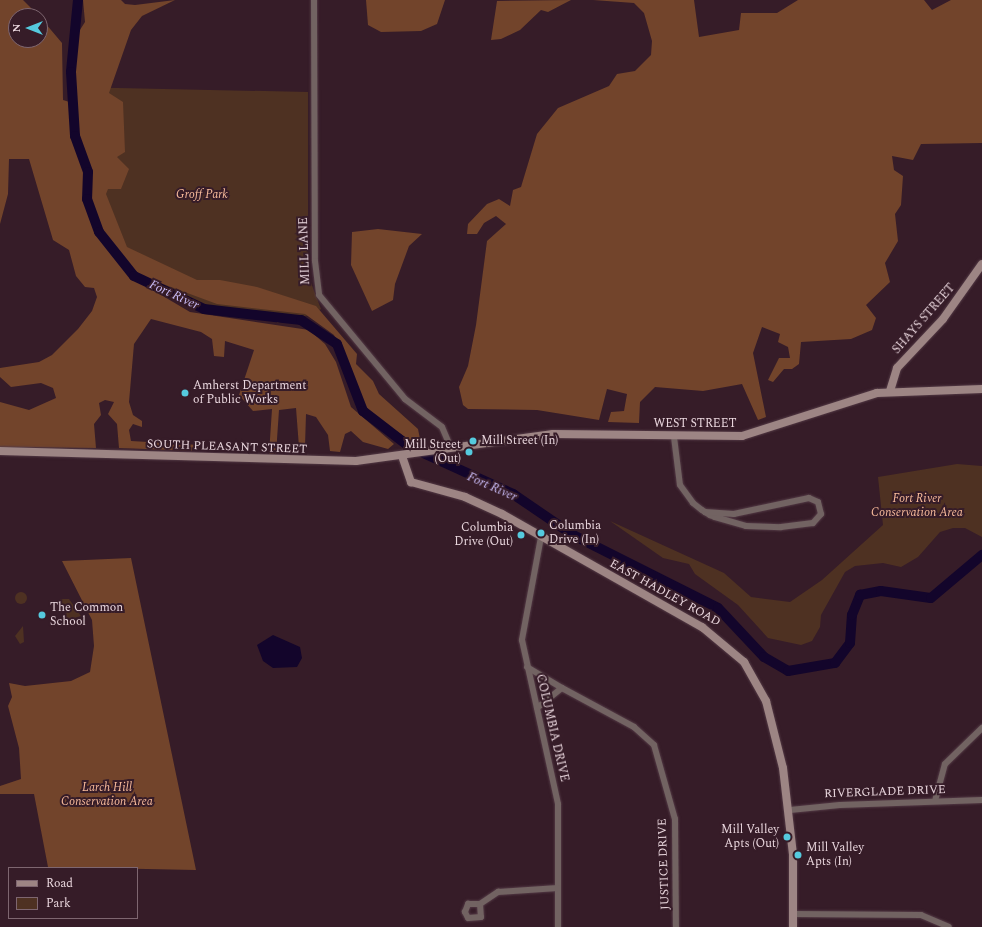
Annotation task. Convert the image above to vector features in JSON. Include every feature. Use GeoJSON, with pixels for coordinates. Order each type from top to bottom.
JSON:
{"type":"FeatureCollection","features":[{"type":"Feature","properties":{"kind":"main road","name":"SHAYS STREET"},"geometry":{"type":"LineString","coordinates":[[890,391],[897,368],[944,319],[982,264]]}},
{"type":"Feature","properties":{"kind":"main road","name":"WEST STREET"},"geometry":{"type":"LineString","coordinates":[[451,448],[571,433],[674,437],[755,433],[842,402],[890,391],[982,389]]}},
{"type":"Feature","properties":{"kind":"main road","name":"SOUTH PLEASANT STREET"},"geometry":{"type":"LineString","coordinates":[[0,451],[320,463],[406,455],[451,448]]}},
{"type":"Feature","properties":{"kind":"main road","name":"EAST HADLEY ROAD"},"geometry":{"type":"LineString","coordinates":[[406,455],[411,482],[480,503],[702,627],[740,657],[758,683],[768,707],[790,810],[793,927]]}},
{"type":"Feature","properties":{"kind":"street","name":"MILL LANE"},"geometry":{"type":"LineString","coordinates":[[314,0],[315,261],[319,295],[405,399],[442,427],[451,448]]}},
{"type":"Feature","properties":{"kind":"street"},"geometry":{"type":"LineString","coordinates":[[674,437],[680,485],[705,512],[725,522],[763,528],[809,525],[821,514],[818,502],[809,498],[732,514],[705,512]]}},
{"type":"Feature","properties":{"kind":"street","name":"COLUMBIA DRIVE"},"geometry":{"type":"LineString","coordinates":[[541,537],[523,635],[527,667],[557,801],[558,927]]}},
{"type":"Feature","properties":{"kind":"street","name":"JUSTICE DRIVE"},"geometry":{"type":"LineString","coordinates":[[527,667],[634,727],[657,750],[675,824],[676,927]]}},
{"type":"Feature","properties":{"kind":"street"},"geometry":{"type":"LineString","coordinates":[[537,708],[562,688]]}},
{"type":"Feature","properties":{"kind":"street"},"geometry":{"type":"LineString","coordinates":[[935,801],[945,764],[982,728]]}},
{"type":"Feature","properties":{"kind":"street","name":"RIVERGLADE DRIVE"},"geometry":{"type":"LineString","coordinates":[[790,810],[935,801],[982,800]]}},
{"type":"Feature","properties":{"kind":"street"},"geometry":{"type":"LineString","coordinates":[[480,904],[491,895],[511,889],[558,888]]}},
{"type":"Feature","properties":{"kind":"street"},"geometry":{"type":"LineString","coordinates":[[793,914],[920,915],[949,927]]}},
{"type":"Feature","properties":{"kind":"green space"},"geometry":{"type":"Polygon","coordinates":[[[0,0],[23,0],[31,8],[8,8],[8,48],[48,48],[48,26],[62,43],[63,100],[76,104],[75,64],[78,33],[85,22],[83,0],[121,0],[125,4],[135,5],[175,0],[142,16],[131,30],[109,93],[123,102],[125,152],[117,157],[129,169],[121,189],[108,189],[106,194],[127,247],[197,280],[220,280],[257,287],[316,306],[357,354],[356,364],[373,381],[379,394],[418,429],[420,439],[414,443],[365,410],[334,335],[305,314],[217,304],[136,274],[134,279],[190,312],[309,330],[325,344],[336,362],[351,407],[394,444],[388,449],[363,442],[351,431],[345,434],[340,452],[330,451],[328,435],[316,417],[306,414],[305,446],[299,447],[296,408],[279,410],[276,454],[269,454],[272,409],[253,411],[239,395],[254,350],[225,341],[224,357],[214,356],[212,339],[201,332],[151,319],[134,344],[129,402],[133,415],[142,421],[142,427],[133,424],[129,430],[131,441],[199,445],[198,451],[119,448],[117,424],[108,414],[114,402],[105,400],[99,403],[101,415],[94,424],[96,448],[0,447],[0,402],[29,410],[56,398],[53,388],[41,383],[11,387],[0,377],[0,368],[39,362],[52,355],[78,329],[92,311],[97,297],[94,288],[85,287],[76,276],[69,250],[53,240],[29,159],[9,159],[8,194],[0,224],[0,0]]]}},
{"type":"Feature","properties":{"kind":"green space"},"geometry":{"type":"Polygon","coordinates":[[[366,0],[445,0],[437,24],[421,31],[381,32],[368,25],[366,0]]]}},
{"type":"Feature","properties":{"kind":"green space"},"geometry":{"type":"Polygon","coordinates":[[[571,0],[548,12],[541,10],[520,30],[501,39],[491,40],[497,1],[571,0]]]}},
{"type":"Feature","properties":{"kind":"green space"},"geometry":{"type":"Polygon","coordinates":[[[593,0],[694,0],[699,37],[739,30],[741,13],[777,13],[798,0],[924,0],[932,10],[951,0],[982,0],[982,143],[921,144],[913,160],[892,156],[894,170],[903,176],[901,205],[895,214],[898,241],[885,263],[890,282],[866,305],[876,318],[872,330],[851,339],[801,342],[799,364],[792,369],[784,369],[773,382],[768,380],[779,358],[790,358],[788,347],[778,342],[780,334],[762,327],[753,353],[766,417],[758,420],[742,384],[703,391],[655,387],[640,402],[639,423],[608,422],[611,412],[624,411],[627,394],[607,389],[599,420],[537,410],[468,409],[463,405],[459,387],[468,366],[476,325],[487,241],[506,224],[496,216],[484,223],[477,234],[467,234],[468,224],[487,204],[499,199],[510,206],[513,190],[521,187],[537,134],[558,108],[609,86],[617,74],[635,71],[651,55],[652,41],[644,13],[634,3],[593,0]]]}},
{"type":"Feature","properties":{"kind":"green space","name":"Groff Park"},"geometry":{"type":"Polygon","coordinates":[[[71,87],[308,92],[308,275],[321,309],[313,314],[277,323],[277,318],[204,310],[185,304],[129,272],[71,115],[71,87]]]}},
{"type":"Feature","properties":{"kind":"green space"},"geometry":{"type":"Polygon","coordinates":[[[378,229],[422,234],[409,246],[395,284],[393,300],[372,311],[351,265],[352,232],[378,229]]]}},
{"type":"Feature","properties":{"kind":"green space","name":"Fort River Conservation Area"},"geometry":{"type":"Polygon","coordinates":[[[957,464],[982,466],[982,537],[965,528],[953,528],[940,532],[918,557],[901,567],[883,563],[855,566],[845,572],[821,615],[820,627],[812,641],[801,645],[768,638],[738,605],[695,574],[689,564],[663,558],[610,521],[724,573],[751,597],[790,602],[822,580],[883,525],[878,477],[957,464]]]}},
{"type":"Feature","properties":{"kind":"green space","name":"Larch Hill Conservation Area"},"geometry":{"type":"Polygon","coordinates":[[[131,558],[196,870],[138,869],[138,867],[48,867],[34,794],[0,794],[0,786],[21,779],[19,748],[8,706],[12,697],[9,683],[25,686],[71,681],[90,672],[94,646],[92,620],[62,561],[131,558]]]}},
{"type":"Feature","properties":{"kind":"green space"},"geometry":{"type":"Polygon","coordinates":[[[19,592],[23,592],[27,598],[23,604],[19,604],[15,600],[15,596],[19,592]]]}},
{"type":"Feature","properties":{"kind":"green space"},"geometry":{"type":"Polygon","coordinates":[[[60,599],[69,599],[81,616],[67,620],[60,599]]]}},
{"type":"Feature","properties":{"kind":"green space"},"geometry":{"type":"Polygon","coordinates":[[[23,626],[24,642],[20,644],[15,636],[23,626]]]}},
{"type":"Feature","properties":{"kind":"shaded area"},"geometry":{"type":"Polygon","coordinates":[[[273,635],[300,647],[302,658],[297,667],[273,668],[263,661],[257,645],[273,635]]]}},
{"type":"Feature","properties":{"kind":"waterway","name":"Fort River"},"geometry":{"type":"LineString","coordinates":[[78,0],[71,72],[75,136],[88,172],[87,199],[99,232],[134,276],[204,309],[301,320],[337,344],[363,411],[410,447],[513,494],[573,535],[718,608],[764,657],[788,671],[835,663],[850,643],[852,615],[860,595],[881,591],[931,598],[982,555]]}},
{"type":"Feature","properties":{"kind":"place","name":"Amherst Department of Public Works"},"geometry":{"type":"Point","coordinates":[185,393]}},
{"type":"Feature","properties":{"kind":"place","name":"Mill Street (In)"},"geometry":{"type":"Point","coordinates":[473,441]}},
{"type":"Feature","properties":{"kind":"place","name":"Mill Street (Out)"},"geometry":{"type":"Point","coordinates":[469,452]}},
{"type":"Feature","properties":{"kind":"place","name":"Columbia Drive (In)"},"geometry":{"type":"Point","coordinates":[541,533]}},
{"type":"Feature","properties":{"kind":"place","name":"Columbia Drive (Out)"},"geometry":{"type":"Point","coordinates":[521,535]}},
{"type":"Feature","properties":{"kind":"place","name":"The Common School"},"geometry":{"type":"Point","coordinates":[42,615]}},
{"type":"Feature","properties":{"kind":"place","name":"Mill Valley Apts (Out)"},"geometry":{"type":"Point","coordinates":[787,837]}},
{"type":"Feature","properties":{"kind":"place","name":"Mill Valley Apts (In)"},"geometry":{"type":"Point","coordinates":[798,855]}}]}
